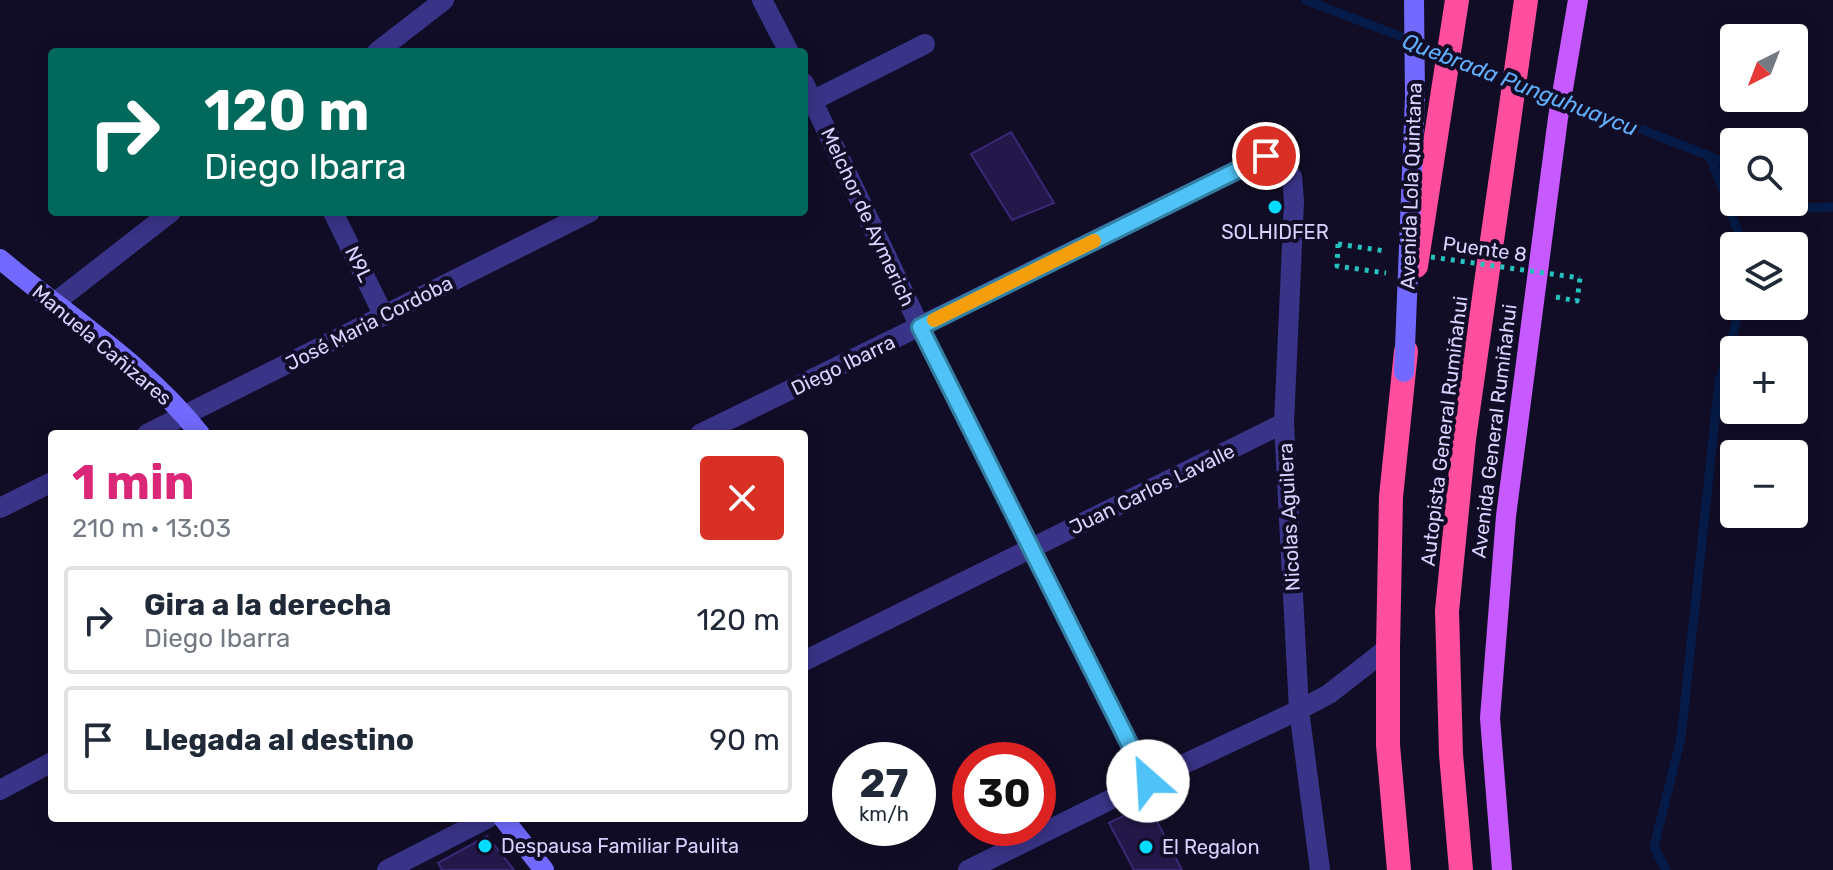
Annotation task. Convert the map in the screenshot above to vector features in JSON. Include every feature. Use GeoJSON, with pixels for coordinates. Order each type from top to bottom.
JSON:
{"type":"FeatureCollection","features":[{"type":"Feature","properties":{"kind":"highway","name":"Autopista General Rumiñahui"},"geometry":{"type":"LineString","coordinates":[[1399,870],[1388,745],[1391,497],[1421,221],[1457,0]]}},
{"type":"Feature","properties":{"kind":"highway","name":"Autopista General Rumiñahui"},"geometry":{"type":"LineString","coordinates":[[1461,870],[1451,754],[1447,611],[1464,439],[1526,0]]}},
{"type":"Feature","properties":{"kind":"main road","name":"Avenida Lola Quintana"},"geometry":{"type":"LineString","coordinates":[[1404,372],[1415,97],[1414,0]]}},
{"type":"Feature","properties":{"kind":"main road","name":"Avenida General Rumiñahui"},"geometry":{"type":"LineString","coordinates":[[1502,870],[1490,718],[1506,516],[1558,118],[1578,0]]}},
{"type":"Feature","properties":{"kind":"main road","name":"Manuela Cañizares"},"geometry":{"type":"LineString","coordinates":[[0,259],[113,349],[185,415],[197,430]]}},
{"type":"Feature","properties":{"kind":"main road"},"geometry":{"type":"LineString","coordinates":[[506,822],[544,870]]}},
{"type":"Feature","properties":{"kind":"street"},"geometry":{"type":"LineString","coordinates":[[382,48],[444,0]]}},
{"type":"Feature","properties":{"kind":"street"},"geometry":{"type":"LineString","coordinates":[[762,0],[787,48]]}},
{"type":"Feature","properties":{"kind":"street"},"geometry":{"type":"LineString","coordinates":[[808,96],[925,44]]}},
{"type":"Feature","properties":{"kind":"street","name":"Melchor de Aymerich"},"geometry":{"type":"LineString","coordinates":[[808,98],[1148,781]]}},
{"type":"Feature","properties":{"kind":"street","name":"Diego Ibarra"},"geometry":{"type":"LineString","coordinates":[[708,430],[1266,156],[1277,156],[1285,164]]}},
{"type":"Feature","properties":{"kind":"street","name":"Nicolas Aguilera"},"geometry":{"type":"LineString","coordinates":[[1285,164],[1292,177],[1294,201],[1284,423],[1299,710],[1320,870]]}},
{"type":"Feature","properties":{"kind":"street"},"geometry":{"type":"LineString","coordinates":[[53,304],[166,216]]}},
{"type":"Feature","properties":{"kind":"street","name":"N9L"},"geometry":{"type":"LineString","coordinates":[[335,216],[384,316]]}},
{"type":"Feature","properties":{"kind":"street","name":"José Maria Cordoba"},"geometry":{"type":"LineString","coordinates":[[155,430],[582,216]]}},
{"type":"Feature","properties":{"kind":"street","name":"Juan Carlos Lavalle"},"geometry":{"type":"LineString","coordinates":[[808,659],[1284,423]]}},
{"type":"Feature","properties":{"kind":"street"},"geometry":{"type":"LineString","coordinates":[[0,508],[48,484]]}},
{"type":"Feature","properties":{"kind":"street"},"geometry":{"type":"LineString","coordinates":[[968,870],[1299,710],[1329,694],[1388,648]]}},
{"type":"Feature","properties":{"kind":"street"},"geometry":{"type":"LineString","coordinates":[[0,790],[48,764]]}},
{"type":"Feature","properties":{"kind":"street"},"geometry":{"type":"LineString","coordinates":[[387,870],[480,822]]}},
{"type":"Feature","properties":{"kind":"path"},"geometry":{"type":"LineString","coordinates":[[1399,253],[1338,244],[1337,266],[1414,277]]}},
{"type":"Feature","properties":{"kind":"path","name":"Puente 8"},"geometry":{"type":"LineString","coordinates":[[1429,257],[1580,278],[1577,301]]}},
{"type":"Feature","properties":{"kind":"building"},"geometry":{"type":"Polygon","coordinates":[[[1011,132],[1054,203],[1012,220],[971,154],[1011,132]]]}},
{"type":"Feature","properties":{"kind":"building","name":"El Regalon"},"geometry":{"type":"Polygon","coordinates":[[[1148,804],[1182,870],[1134,870],[1109,823],[1148,804]]]}},
{"type":"Feature","properties":{"kind":"building"},"geometry":{"type":"Polygon","coordinates":[[[487,836],[514,870],[442,870],[438,863],[487,836]]]}},
{"type":"Feature","properties":{"kind":"waterway","name":"Quebrada Punguhuaycu"},"geometry":{"type":"LineString","coordinates":[[1306,0],[1720,161]]}},
{"type":"Feature","properties":{"kind":"waterway"},"geometry":{"type":"LineString","coordinates":[[1710,156],[1738,232]]}},
{"type":"Feature","properties":{"kind":"waterway","name":"Quebrada Punguhuaycu"},"geometry":{"type":"LineString","coordinates":[[1808,207],[1833,207]]}},
{"type":"Feature","properties":{"kind":"waterway"},"geometry":{"type":"LineString","coordinates":[[1666,870],[1654,847],[1681,738],[1719,382],[1737,320]]}},
{"type":"Feature","properties":{"kind":"slow traffic"},"geometry":{"type":"LineString","coordinates":[[934,320],[1094,241]]}},
{"type":"Feature","properties":{"kind":"place","name":"SOLHIDFER"},"geometry":{"type":"Point","coordinates":[1275,207]}},
{"type":"Feature","properties":{"kind":"place","name":"Despausa Familiar Paulita"},"geometry":{"type":"Point","coordinates":[485,846]}},
{"type":"Feature","properties":{"kind":"place","name":"El Regalon"},"geometry":{"type":"Point","coordinates":[1146,847]}},
{"type":"Feature","properties":{"kind":"route"},"geometry":{"type":"LineString","coordinates":[[1148,781],[920,327],[1266,156]]}}]}
